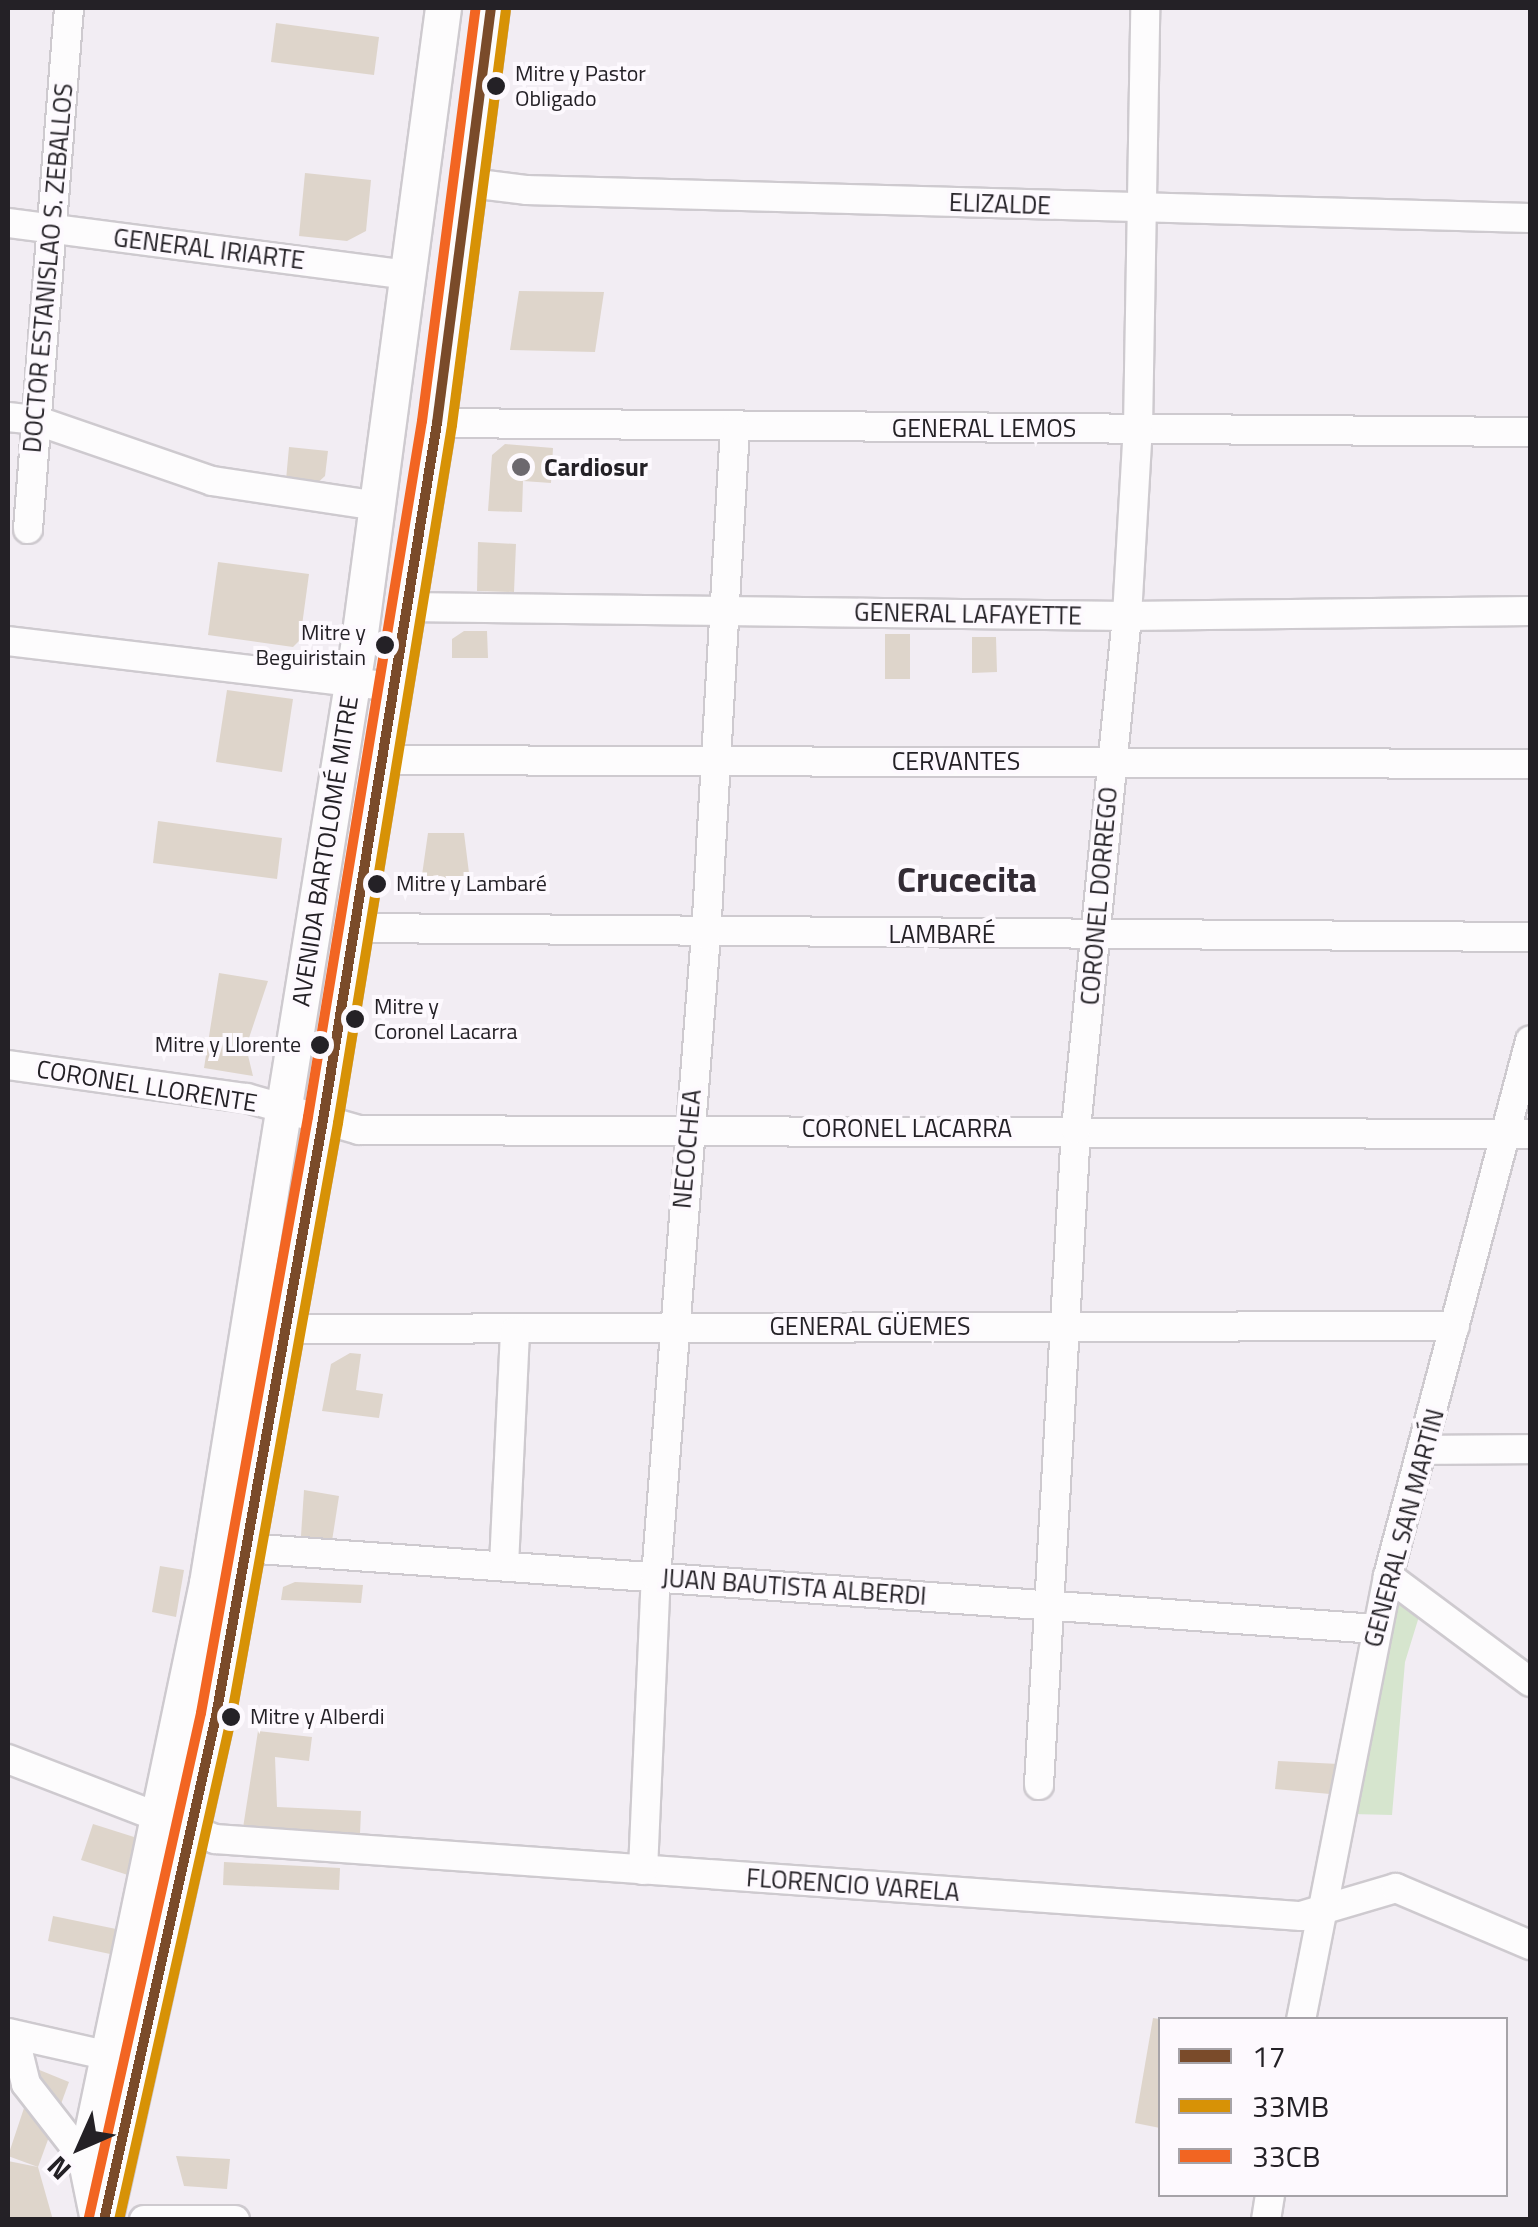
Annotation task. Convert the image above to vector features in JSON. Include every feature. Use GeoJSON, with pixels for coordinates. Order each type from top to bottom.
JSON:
{"type":"FeatureCollection","features":[{"type":"Feature","properties":{"kind":"main road","name":"AVENIDA BARTOLOMÉ MITRE"},"geometry":{"type":"LineString","coordinates":[[229,1547],[285,1110],[411,275],[443,8]]}},
{"type":"Feature","properties":{"kind":"main road","name":"AVENIDA BARTOLOMÉ MITRE"},"geometry":{"type":"LineString","coordinates":[[101,2220],[229,1547],[285,1328],[322,1120],[436,423],[491,8]]}},
{"type":"Feature","properties":{"kind":"main road","name":"AVENIDA BARTOLOMÉ MITRE"},"geometry":{"type":"LineString","coordinates":[[101,2220],[86,2161],[105,2054],[175,1827]]}},
{"type":"Feature","properties":{"kind":"street","name":"DOCTOR ESTANISLAO S. ZEBALLOS"},"geometry":{"type":"LineString","coordinates":[[28,528],[21,419],[50,228],[70,8]]}},
{"type":"Feature","properties":{"kind":"street","name":"CORONEL DORREGO"},"geometry":{"type":"LineString","coordinates":[[1039,1784],[1076,1129],[1127,616],[1138,428],[1138,208],[1145,8]]}},
{"type":"Feature","properties":{"kind":"street","name":"ELIZALDE"},"geometry":{"type":"LineString","coordinates":[[470,183],[546,191],[1530,218]]}},
{"type":"Feature","properties":{"kind":"street","name":"GENERAL IRIARTE"},"geometry":{"type":"LineString","coordinates":[[8,223],[411,275]]}},
{"type":"Feature","properties":{"kind":"street"},"geometry":{"type":"LineString","coordinates":[[21,419],[212,481],[378,506]]}},
{"type":"Feature","properties":{"kind":"street","name":"GENERAL LEMOS"},"geometry":{"type":"LineString","coordinates":[[436,423],[1530,432]]}},
{"type":"Feature","properties":{"kind":"street","name":"NECOCHEA"},"geometry":{"type":"LineString","coordinates":[[643,1870],[656,1578],[706,935],[712,760],[736,428]]}},
{"type":"Feature","properties":{"kind":"street","name":"GENERAL LAFAYETTE"},"geometry":{"type":"LineString","coordinates":[[406,607],[1127,616],[1530,611]]}},
{"type":"Feature","properties":{"kind":"street"},"geometry":{"type":"LineString","coordinates":[[8,641],[393,687]]}},
{"type":"Feature","properties":{"kind":"street","name":"CERVANTES"},"geometry":{"type":"LineString","coordinates":[[382,760],[1530,764]]}},
{"type":"Feature","properties":{"kind":"street","name":"LAMBARÉ"},"geometry":{"type":"LineString","coordinates":[[354,928],[706,935],[1530,937]]}},
{"type":"Feature","properties":{"kind":"street","name":"GENERAL SAN MARTÍN"},"geometry":{"type":"LineString","coordinates":[[1303,2017],[1388,1576],[1425,1450],[1455,1326],[1517,1133],[1530,1041]]}},
{"type":"Feature","properties":{"kind":"street","name":"CORONEL LLORENTE"},"geometry":{"type":"LineString","coordinates":[[8,1065],[248,1098],[285,1110]]}},
{"type":"Feature","properties":{"kind":"street","name":"CORONEL LACARRA"},"geometry":{"type":"LineString","coordinates":[[285,1110],[358,1130],[1517,1133]]}},
{"type":"Feature","properties":{"kind":"street","name":"GENERAL GÜEMES"},"geometry":{"type":"LineString","coordinates":[[285,1328],[516,1331],[673,1326],[1455,1326]]}},
{"type":"Feature","properties":{"kind":"street"},"geometry":{"type":"LineString","coordinates":[[504,1565],[516,1331]]}},
{"type":"Feature","properties":{"kind":"street"},"geometry":{"type":"LineString","coordinates":[[1425,1450],[1530,1448]]}},
{"type":"Feature","properties":{"kind":"street","name":"JUAN BAUTISTA ALBERDI"},"geometry":{"type":"LineString","coordinates":[[229,1547],[1376,1629]]}},
{"type":"Feature","properties":{"kind":"street"},"geometry":{"type":"LineString","coordinates":[[1388,1576],[1530,1682]]}},
{"type":"Feature","properties":{"kind":"street","name":"FLORENCIO VARELA"},"geometry":{"type":"LineString","coordinates":[[8,1759],[175,1827],[643,1870],[1322,1914],[1396,1888],[1530,1945]]}},
{"type":"Feature","properties":{"kind":"street"},"geometry":{"type":"LineString","coordinates":[[86,2161],[26,2084],[11,2034],[105,2054]]}},
{"type":"Feature","properties":{"kind":"street"},"geometry":{"type":"LineString","coordinates":[[144,2220],[235,2220]]}},
{"type":"Feature","properties":{"kind":"green space"},"geometry":{"type":"Polygon","coordinates":[[[1403,1596],[1421,1610],[1405,1662],[1392,1815],[1352,1814],[1390,1603],[1403,1596]]]}},
{"type":"Feature","properties":{"kind":"building"},"geometry":{"type":"Polygon","coordinates":[[[276,23],[379,37],[374,75],[271,62],[276,23]]]}},
{"type":"Feature","properties":{"kind":"building"},"geometry":{"type":"Polygon","coordinates":[[[305,173],[371,180],[366,231],[347,241],[299,236],[305,173]]]}},
{"type":"Feature","properties":{"kind":"building"},"geometry":{"type":"Polygon","coordinates":[[[519,291],[604,292],[595,352],[510,350],[519,291]]]}},
{"type":"Feature","properties":{"kind":"building","name":"Cardiosur"},"geometry":{"type":"Polygon","coordinates":[[[505,444],[553,448],[551,483],[523,481],[522,512],[488,511],[492,455],[505,444]]]}},
{"type":"Feature","properties":{"kind":"building"},"geometry":{"type":"Polygon","coordinates":[[[289,447],[328,451],[325,476],[314,486],[286,480],[289,447]]]}},
{"type":"Feature","properties":{"kind":"building"},"geometry":{"type":"Polygon","coordinates":[[[478,542],[516,544],[514,592],[477,591],[478,542]]]}},
{"type":"Feature","properties":{"kind":"building"},"geometry":{"type":"Polygon","coordinates":[[[218,562],[309,574],[300,640],[293,647],[208,635],[218,562]]]}},
{"type":"Feature","properties":{"kind":"building"},"geometry":{"type":"Polygon","coordinates":[[[464,631],[487,631],[488,658],[452,658],[452,639],[464,631]]]}},
{"type":"Feature","properties":{"kind":"building"},"geometry":{"type":"Polygon","coordinates":[[[885,634],[910,634],[910,679],[885,679],[885,634]]]}},
{"type":"Feature","properties":{"kind":"building"},"geometry":{"type":"Polygon","coordinates":[[[972,637],[996,637],[997,672],[972,673],[972,637]]]}},
{"type":"Feature","properties":{"kind":"building"},"geometry":{"type":"Polygon","coordinates":[[[227,690],[293,699],[282,772],[216,762],[227,690]]]}},
{"type":"Feature","properties":{"kind":"building"},"geometry":{"type":"Polygon","coordinates":[[[158,821],[282,838],[277,879],[153,863],[158,821]]]}},
{"type":"Feature","properties":{"kind":"building"},"geometry":{"type":"Polygon","coordinates":[[[428,833],[464,833],[470,881],[421,882],[428,833]]]}},
{"type":"Feature","properties":{"kind":"building"},"geometry":{"type":"Polygon","coordinates":[[[219,973],[268,981],[246,1047],[253,1076],[204,1068],[219,973]]]}},
{"type":"Feature","properties":{"kind":"building"},"geometry":{"type":"Polygon","coordinates":[[[350,1353],[361,1354],[356,1390],[383,1394],[379,1418],[322,1411],[331,1364],[350,1353]]]}},
{"type":"Feature","properties":{"kind":"building"},"geometry":{"type":"Polygon","coordinates":[[[304,1490],[339,1496],[332,1541],[301,1536],[304,1490]]]}},
{"type":"Feature","properties":{"kind":"building"},"geometry":{"type":"Polygon","coordinates":[[[160,1566],[184,1570],[176,1617],[152,1612],[160,1566]]]}},
{"type":"Feature","properties":{"kind":"building"},"geometry":{"type":"Polygon","coordinates":[[[295,1582],[363,1585],[361,1603],[281,1600],[283,1587],[295,1582]]]}},
{"type":"Feature","properties":{"kind":"building"},"geometry":{"type":"Polygon","coordinates":[[[258,1731],[312,1737],[309,1761],[275,1757],[277,1807],[361,1811],[360,1834],[243,1828],[258,1731]]]}},
{"type":"Feature","properties":{"kind":"building"},"geometry":{"type":"Polygon","coordinates":[[[1278,1761],[1339,1764],[1330,1794],[1275,1789],[1278,1761]]]}},
{"type":"Feature","properties":{"kind":"building"},"geometry":{"type":"Polygon","coordinates":[[[93,1824],[134,1837],[140,1848],[131,1876],[81,1860],[93,1824]]]}},
{"type":"Feature","properties":{"kind":"building"},"geometry":{"type":"Polygon","coordinates":[[[224,1862],[340,1868],[339,1890],[223,1885],[224,1862]]]}},
{"type":"Feature","properties":{"kind":"building"},"geometry":{"type":"Polygon","coordinates":[[[53,1916],[121,1930],[115,1955],[48,1941],[53,1916]]]}},
{"type":"Feature","properties":{"kind":"building"},"geometry":{"type":"Polygon","coordinates":[[[1153,2018],[1158,2019],[1158,2128],[1135,2123],[1153,2018]]]}},
{"type":"Feature","properties":{"kind":"building"},"geometry":{"type":"Polygon","coordinates":[[[37,2069],[69,2082],[38,2167],[8,2156],[37,2069]]]}},
{"type":"Feature","properties":{"kind":"building"},"geometry":{"type":"Polygon","coordinates":[[[176,2156],[230,2159],[227,2189],[184,2186],[176,2156]]]}},
{"type":"Feature","properties":{"kind":"building"},"geometry":{"type":"Polygon","coordinates":[[[8,2161],[38,2167],[53,2220],[8,2220],[8,2161]]]}},
{"type":"Feature","properties":{"kind":"transit line","name":"33CB"},"geometry":{"type":"LineString","coordinates":[[89,2217],[201,1713],[308,1117],[422,421],[476,8]]}},
{"type":"Feature","properties":{"kind":"transit line","name":"17"},"geometry":{"type":"LineString","coordinates":[[104,2220],[216,1716],[323,1120],[437,423],[491,8]]}},
{"type":"Feature","properties":{"kind":"transit line","name":"33MB"},"geometry":{"type":"LineString","coordinates":[[119,2220],[231,1719],[338,1123],[452,425],[506,10]]}},
{"type":"Feature","properties":{"kind":"place","name":"Mitre y Pastor Obligado"},"geometry":{"type":"Point","coordinates":[496,86]}},
{"type":"Feature","properties":{"kind":"place","name":"Cardiosur"},"geometry":{"type":"Point","coordinates":[521,467]}},
{"type":"Feature","properties":{"kind":"place","name":"Mitre y Beguiristain"},"geometry":{"type":"Point","coordinates":[385,645]}},
{"type":"Feature","properties":{"kind":"place","name":"Mitre y Lambaré"},"geometry":{"type":"Point","coordinates":[377,884]}},
{"type":"Feature","properties":{"kind":"place","name":"Mitre y Coronel Lacarra"},"geometry":{"type":"Point","coordinates":[355,1019]}},
{"type":"Feature","properties":{"kind":"place","name":"Mitre y Llorente"},"geometry":{"type":"Point","coordinates":[320,1045]}},
{"type":"Feature","properties":{"kind":"place","name":"Mitre y Alberdi"},"geometry":{"type":"Point","coordinates":[231,1717]}},
{"type":"Feature","properties":{"kind":"district","name":"Crucecita"},"geometry":{"type":"Point","coordinates":[967,879]}}]}
